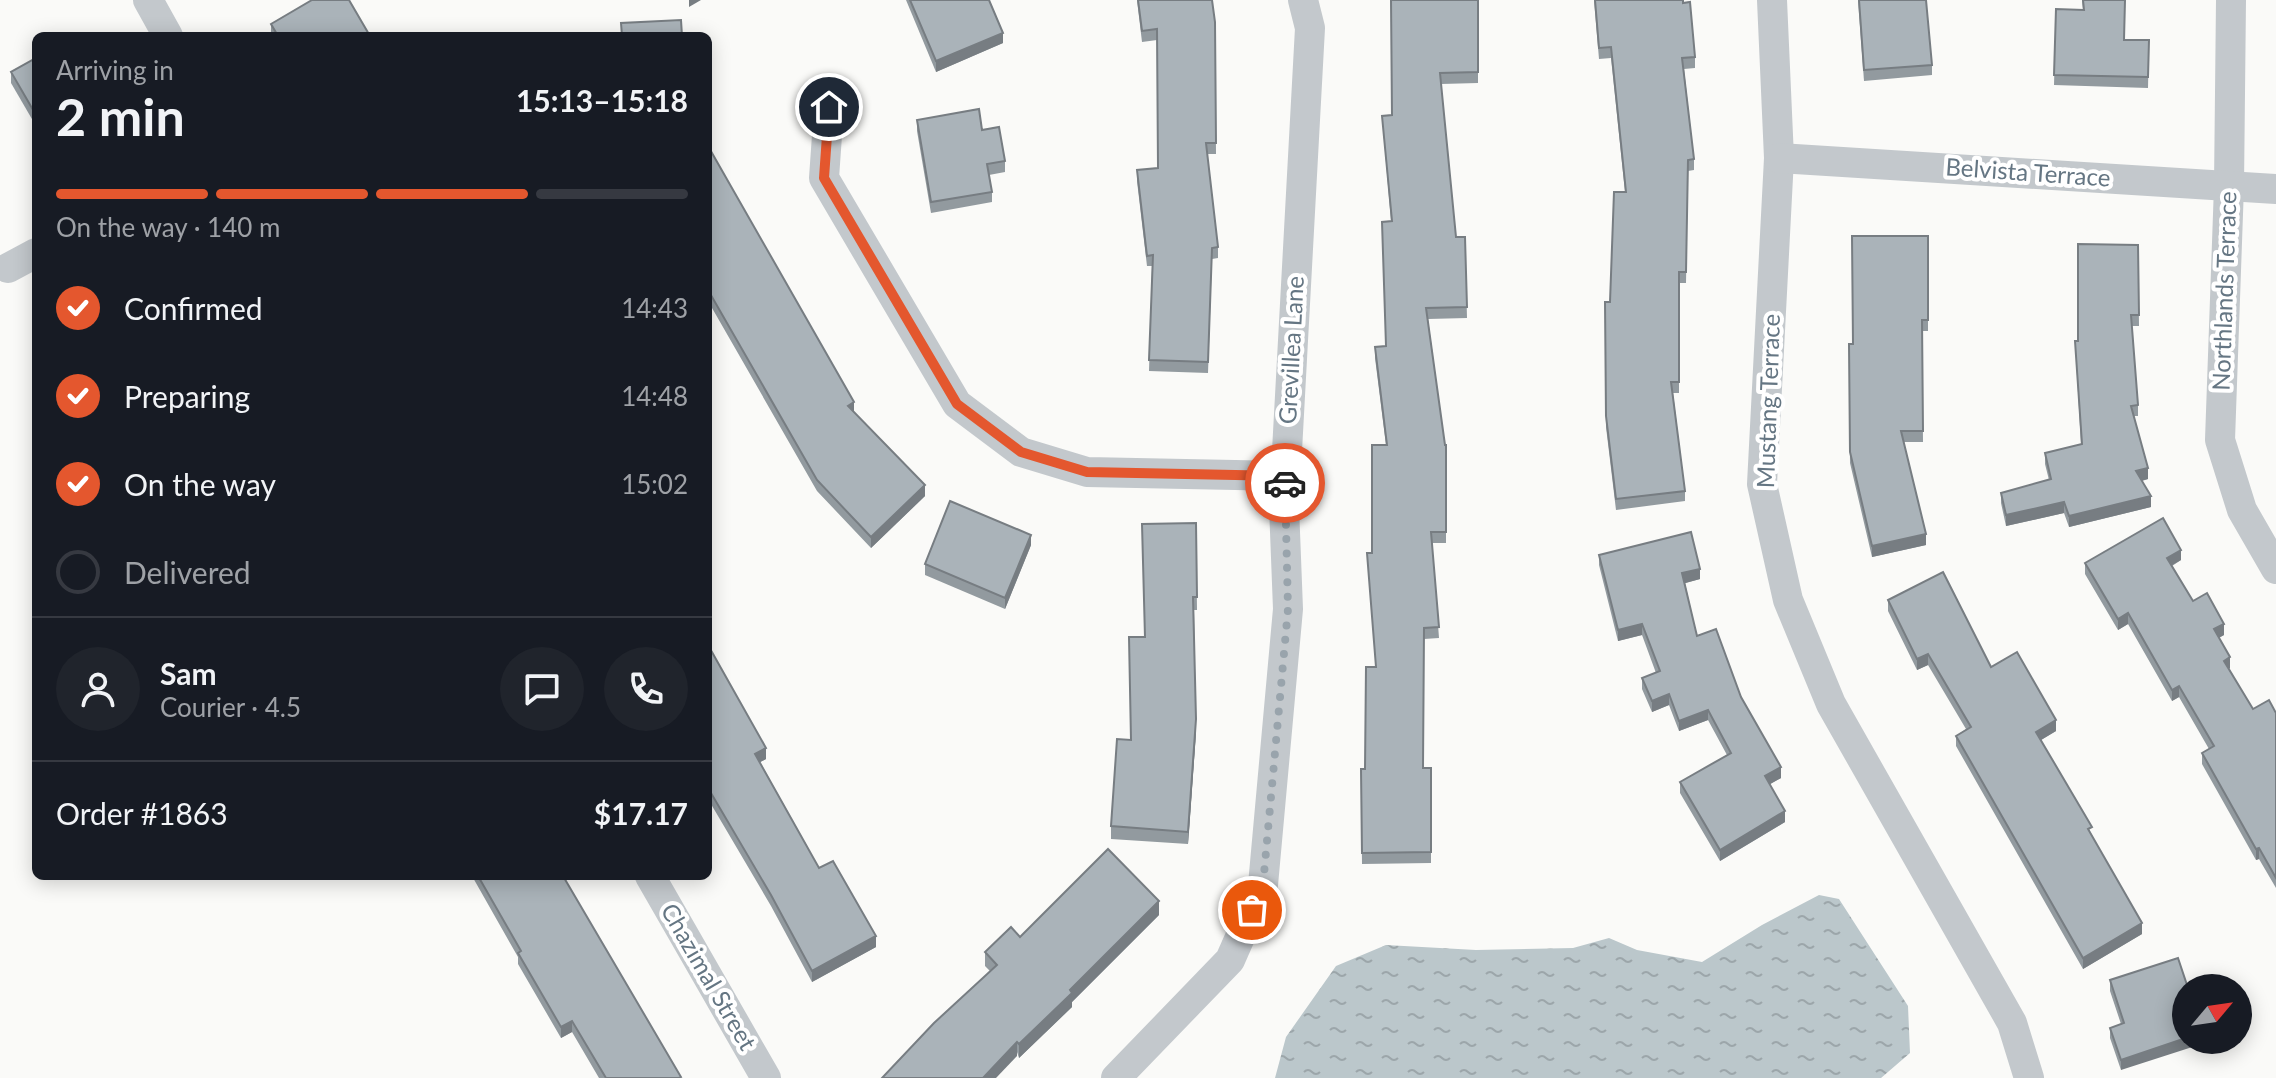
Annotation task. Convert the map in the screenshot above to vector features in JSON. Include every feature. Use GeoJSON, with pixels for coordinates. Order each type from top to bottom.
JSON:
{"type":"FeatureCollection","features":[{"type":"Feature","properties":{"kind":"street"},"geometry":{"type":"LineString","coordinates":[[148,0],[166,32]]}},
{"type":"Feature","properties":{"kind":"street","name":"Grevillea Lane"},"geometry":{"type":"LineString","coordinates":[[1116,1078],[1230,960],[1263,885],[1288,609],[1285,476],[1310,28],[1303,0]]}},
{"type":"Feature","properties":{"kind":"street","name":"Mustang Terrace"},"geometry":{"type":"LineString","coordinates":[[1772,0],[1779,158],[1762,484],[1788,600],[1831,704],[2012,1023],[2029,1078]]}},
{"type":"Feature","properties":{"kind":"street","name":"Northlands Terrace"},"geometry":{"type":"LineString","coordinates":[[2231,0],[2229,186],[2220,440],[2242,510],[2276,569]]}},
{"type":"Feature","properties":{"kind":"street"},"geometry":{"type":"LineString","coordinates":[[829,107],[824,178],[957,404],[1021,452],[1087,472],[1285,476]]}},
{"type":"Feature","properties":{"kind":"street","name":"Belvista Terrace"},"geometry":{"type":"LineString","coordinates":[[1779,158],[2276,189]]}},
{"type":"Feature","properties":{"kind":"street"},"geometry":{"type":"LineString","coordinates":[[8,268],[32,255]]}},
{"type":"Feature","properties":{"kind":"street","name":"Chazimal Street"},"geometry":{"type":"LineString","coordinates":[[652,880],[766,1078]]}},
{"type":"Feature","properties":{"kind":"water"},"geometry":{"type":"Polygon","coordinates":[[[1819,895],[1839,899],[1908,1006],[1910,1053],[1881,1078],[1275,1078],[1286,1037],[1336,966],[1386,945],[1476,950],[1573,948],[1609,938],[1637,950],[1702,962],[1819,895]]]}},
{"type":"Feature","properties":{"kind":"building"},"geometry":{"type":"Polygon","coordinates":[[[312,0],[349,0],[368,32],[276,32],[271,24],[312,0]]]}},
{"type":"Feature","properties":{"kind":"building"},"geometry":{"type":"Polygon","coordinates":[[[910,0],[989,0],[1003,33],[936,61],[910,0]]]}},
{"type":"Feature","properties":{"kind":"building"},"geometry":{"type":"Polygon","coordinates":[[[1138,0],[1212,0],[1216,143],[1206,143],[1218,247],[1212,248],[1208,362],[1149,360],[1153,255],[1147,256],[1137,170],[1158,168],[1157,29],[1142,31],[1138,0]]]}},
{"type":"Feature","properties":{"kind":"building"},"geometry":{"type":"Polygon","coordinates":[[[1391,0],[1478,0],[1478,72],[1440,73],[1456,237],[1465,237],[1467,307],[1426,308],[1446,445],[1446,532],[1431,532],[1439,627],[1424,628],[1423,768],[1431,768],[1431,852],[1362,853],[1361,769],[1365,769],[1366,667],[1376,667],[1367,553],[1372,553],[1372,445],[1387,445],[1375,347],[1386,346],[1382,222],[1392,221],[1382,116],[1392,115],[1391,0]]]}},
{"type":"Feature","properties":{"kind":"building"},"geometry":{"type":"Polygon","coordinates":[[[1595,0],[1690,2],[1695,57],[1682,58],[1694,159],[1688,160],[1686,272],[1679,272],[1679,382],[1671,382],[1685,491],[1616,499],[1606,416],[1605,302],[1610,302],[1614,192],[1626,192],[1611,47],[1599,48],[1595,0]]]}},
{"type":"Feature","properties":{"kind":"building"},"geometry":{"type":"Polygon","coordinates":[[[1859,0],[1926,0],[1932,65],[1864,70],[1859,0]]]}},
{"type":"Feature","properties":{"kind":"building"},"geometry":{"type":"Polygon","coordinates":[[[2083,0],[2125,0],[2124,40],[2149,40],[2148,77],[2054,75],[2056,9],[2084,10],[2083,0]]]}},
{"type":"Feature","properties":{"kind":"building"},"geometry":{"type":"Polygon","coordinates":[[[681,20],[682,32],[622,32],[621,23],[681,20]]]}},
{"type":"Feature","properties":{"kind":"building"},"geometry":{"type":"Polygon","coordinates":[[[32,60],[32,108],[11,72],[32,60]]]}},
{"type":"Feature","properties":{"kind":"building"},"geometry":{"type":"Polygon","coordinates":[[[979,109],[982,130],[999,127],[1005,161],[987,164],[992,192],[931,202],[917,120],[979,109]]]}},
{"type":"Feature","properties":{"kind":"building"},"geometry":{"type":"Polygon","coordinates":[[[712,153],[854,402],[848,406],[925,485],[871,537],[817,480],[712,297],[712,153]]]}},
{"type":"Feature","properties":{"kind":"building"},"geometry":{"type":"Polygon","coordinates":[[[1852,236],[1928,236],[1928,320],[1922,320],[1923,431],[1901,431],[1926,534],[1872,546],[1850,452],[1852,236]]]}},
{"type":"Feature","properties":{"kind":"building"},"geometry":{"type":"Polygon","coordinates":[[[2078,244],[2138,245],[2139,315],[2131,315],[2138,405],[2131,406],[2148,468],[2136,471],[2151,496],[2069,516],[2064,502],[2006,515],[2001,493],[2051,479],[2045,453],[2082,444],[2075,341],[2078,341],[2078,244]]]}},
{"type":"Feature","properties":{"kind":"building"},"geometry":{"type":"Polygon","coordinates":[[[950,501],[1031,535],[1005,598],[925,564],[950,501]]]}},
{"type":"Feature","properties":{"kind":"building"},"geometry":{"type":"Polygon","coordinates":[[[2163,518],[2181,550],[2167,558],[2193,601],[2207,593],[2224,624],[2214,629],[2230,657],[2224,661],[2253,709],[2269,700],[2276,713],[2276,878],[2259,848],[2256,849],[2202,753],[2214,746],[2179,686],[2172,690],[2128,613],[2118,619],[2085,563],[2163,518]]]}},
{"type":"Feature","properties":{"kind":"building"},"geometry":{"type":"Polygon","coordinates":[[[1196,523],[1197,597],[1193,597],[1196,719],[1188,832],[1111,826],[1117,739],[1131,740],[1129,637],[1145,637],[1142,524],[1196,523]]]}},
{"type":"Feature","properties":{"kind":"building"},"geometry":{"type":"Polygon","coordinates":[[[1691,532],[1700,569],[1682,573],[1697,636],[1716,629],[1741,697],[1781,767],[1765,776],[1785,811],[1720,850],[1680,782],[1731,753],[1708,710],[1679,721],[1669,694],[1652,701],[1642,678],[1660,671],[1642,624],[1618,630],[1599,555],[1691,532]]]}},
{"type":"Feature","properties":{"kind":"building"},"geometry":{"type":"Polygon","coordinates":[[[1943,572],[1991,667],[2017,652],[2056,720],[2036,732],[2092,827],[2088,829],[2142,923],[2083,958],[1956,736],[1971,727],[1928,654],[1917,659],[1888,600],[1943,572]]]}},
{"type":"Feature","properties":{"kind":"building"},"geometry":{"type":"Polygon","coordinates":[[[712,652],[766,748],[755,754],[819,868],[833,861],[876,936],[812,971],[712,795],[712,652]]]}},
{"type":"Feature","properties":{"kind":"building"},"geometry":{"type":"Polygon","coordinates":[[[1108,849],[1159,901],[1070,990],[1072,993],[1019,1044],[1017,1042],[983,1078],[882,1078],[934,1023],[997,965],[985,952],[1011,927],[1020,937],[1108,849]]]}},
{"type":"Feature","properties":{"kind":"building"},"geometry":{"type":"Polygon","coordinates":[[[480,880],[565,880],[681,1077],[606,1078],[572,1021],[561,1027],[518,953],[521,951],[480,880]]]}},
{"type":"Feature","properties":{"kind":"building"},"geometry":{"type":"Polygon","coordinates":[[[2178,958],[2183,974],[2172,974],[2172,1043],[2121,1060],[2110,1028],[2124,1023],[2110,980],[2178,958]]]}},
{"type":"Feature","properties":{"kind":"way so far"},"geometry":{"type":"LineString","coordinates":[[1252,910],[1263,885],[1288,609],[1285,483]]}},
{"type":"Feature","properties":{"kind":"route"},"geometry":{"type":"LineString","coordinates":[[829,107],[824,178],[957,404],[1021,452],[1087,472],[1285,476],[1285,483]]}}]}
